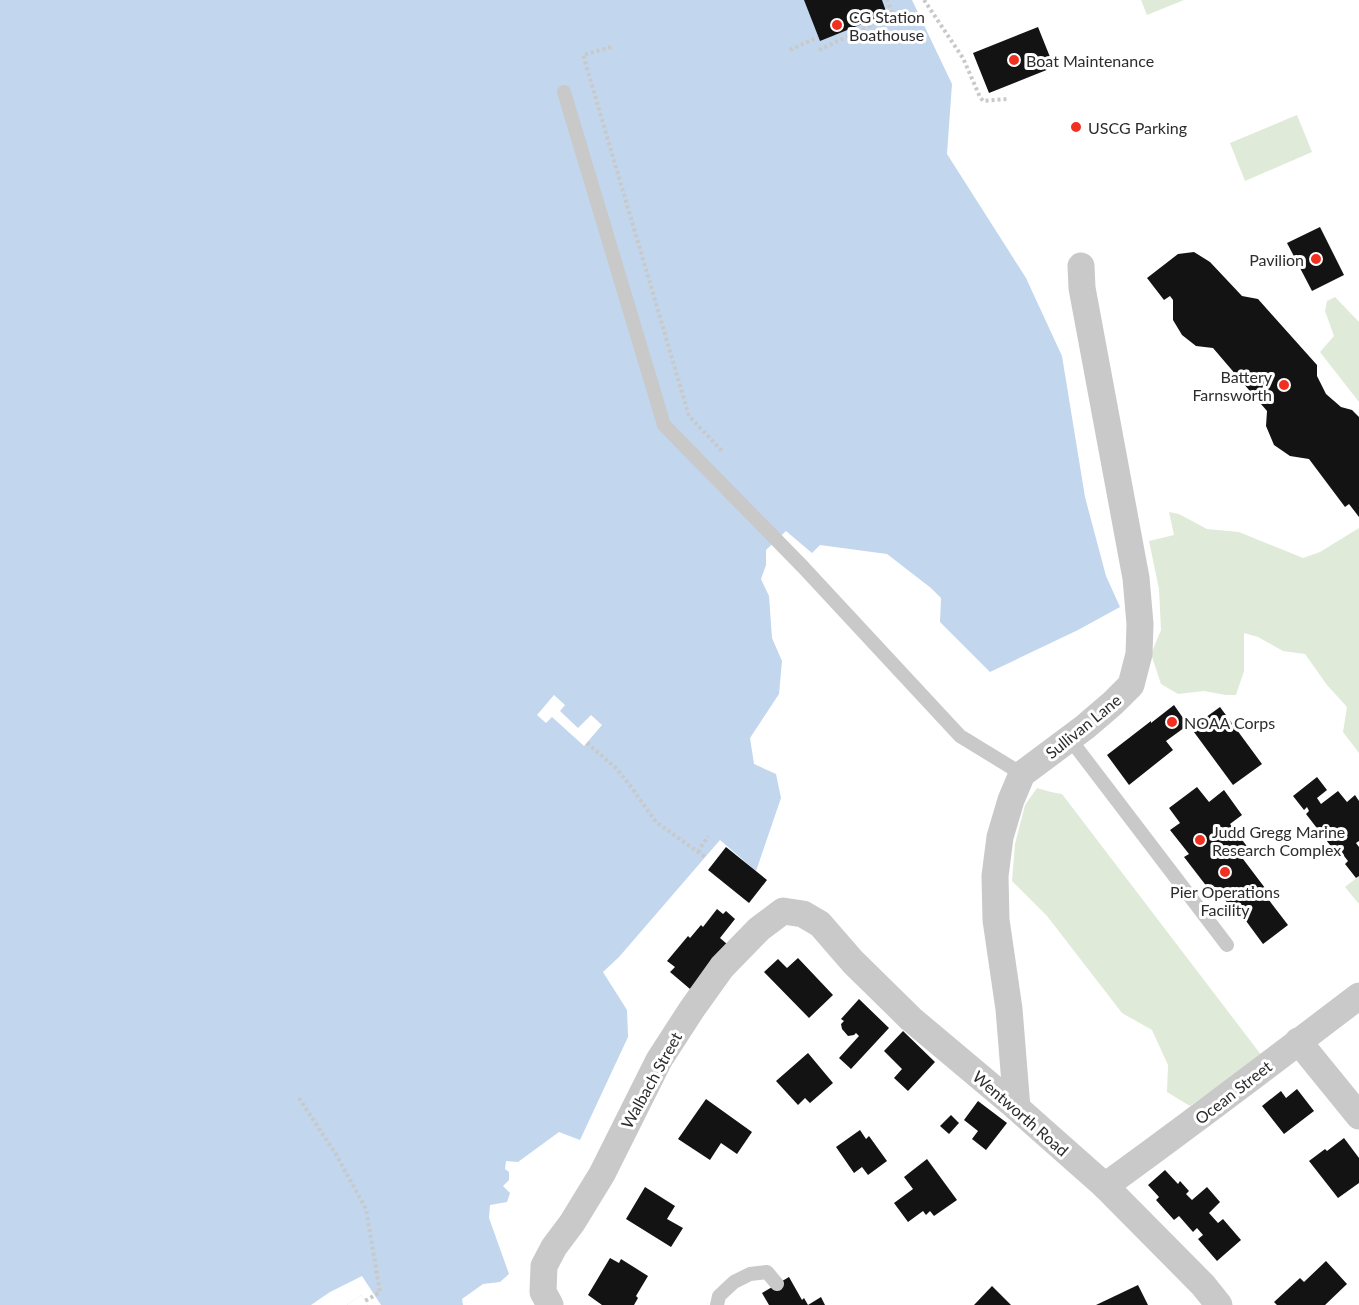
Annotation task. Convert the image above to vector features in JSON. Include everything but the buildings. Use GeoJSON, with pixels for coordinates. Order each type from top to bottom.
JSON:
{"type":"FeatureCollection","features":[{"type":"Feature","properties":{"kind":"street","name":"Sullivan Lane"},"geometry":{"type":"LineString","coordinates":[[1022,774],[1113,704],[1131,685],[1139,654],[1140,624],[1136,578],[1082,288],[1081,266]]}},
{"type":"Feature","properties":{"kind":"street"},"geometry":{"type":"LineString","coordinates":[[1017,1108],[1009,1009],[996,920],[994,876],[1000,837],[1011,800],[1022,774]]}},
{"type":"Feature","properties":{"kind":"street","name":"Walbach Street"},"geometry":{"type":"LineString","coordinates":[[550,1305],[543,1292],[544,1266],[602,1174],[659,1060],[692,1009],[722,967],[759,928],[783,911],[803,914],[820,924]]}},
{"type":"Feature","properties":{"kind":"street","name":"Wentworth Road"},"geometry":{"type":"LineString","coordinates":[[820,924],[853,962],[910,1019],[1017,1108],[1105,1186],[1203,1285],[1219,1305]]}},
{"type":"Feature","properties":{"kind":"street","name":"Ocean Street"},"geometry":{"type":"LineString","coordinates":[[1105,1186],[1189,1126],[1359,996]]}},
{"type":"Feature","properties":{"kind":"street"},"geometry":{"type":"LineString","coordinates":[[1298,1041],[1359,1116]]}},
{"type":"Feature","properties":{"kind":"lane"},"geometry":{"type":"LineString","coordinates":[[564,92],[664,425],[803,567],[960,736],[1022,774]]}},
{"type":"Feature","properties":{"kind":"lane"},"geometry":{"type":"LineString","coordinates":[[1070,739],[1227,945]]}},
{"type":"Feature","properties":{"kind":"lane"},"geometry":{"type":"LineString","coordinates":[[717,1305],[719,1296],[734,1282],[750,1274],[767,1272],[777,1284]]}},
{"type":"Feature","properties":{"kind":"path"},"geometry":{"type":"LineString","coordinates":[[819,50],[893,15],[887,0]]}},
{"type":"Feature","properties":{"kind":"path"},"geometry":{"type":"LineString","coordinates":[[924,0],[963,57],[980,97],[984,101],[1008,99]]}},
{"type":"Feature","properties":{"kind":"path"},"geometry":{"type":"LineString","coordinates":[[790,50],[818,37]]}},
{"type":"Feature","properties":{"kind":"path"},"geometry":{"type":"LineString","coordinates":[[611,47],[583,55],[688,417],[722,452]]}},
{"type":"Feature","properties":{"kind":"path"},"geometry":{"type":"LineString","coordinates":[[587,743],[617,769],[656,822],[705,857]]}},
{"type":"Feature","properties":{"kind":"path"},"geometry":{"type":"LineString","coordinates":[[698,852],[708,836]]}},
{"type":"Feature","properties":{"kind":"path"},"geometry":{"type":"LineString","coordinates":[[299,1098],[337,1156],[366,1209],[380,1292],[365,1301]]}},
{"type":"Feature","properties":{"kind":"green space"},"geometry":{"type":"Polygon","coordinates":[[[1141,0],[1184,0],[1147,15],[1141,0]]]}},
{"type":"Feature","properties":{"kind":"green space"},"geometry":{"type":"Polygon","coordinates":[[[1297,115],[1312,152],[1245,181],[1230,143],[1297,115]]]}},
{"type":"Feature","properties":{"kind":"green space"},"geometry":{"type":"Polygon","coordinates":[[[1335,297],[1359,322],[1359,402],[1320,352],[1334,336],[1325,311],[1327,301],[1335,297]]]}},
{"type":"Feature","properties":{"kind":"green space"},"geometry":{"type":"Polygon","coordinates":[[[1169,512],[1179,514],[1207,529],[1239,532],[1303,558],[1320,552],[1359,528],[1359,753],[1343,732],[1347,707],[1327,685],[1305,654],[1283,651],[1258,637],[1244,633],[1244,671],[1236,695],[1204,691],[1178,694],[1161,684],[1151,654],[1161,630],[1159,589],[1149,541],[1174,535],[1169,512]]]}},
{"type":"Feature","properties":{"kind":"green space"},"geometry":{"type":"Polygon","coordinates":[[[1037,788],[1062,794],[1262,1056],[1190,1106],[1167,1092],[1168,1065],[1152,1030],[1122,1013],[1047,916],[1012,881],[1015,844],[1025,805],[1037,788]]]}},
{"type":"Feature","properties":{"kind":"green space"},"geometry":{"type":"Polygon","coordinates":[[[1359,876],[1359,904],[1345,887],[1359,876]]]}},
{"type":"Feature","properties":{"kind":"water"},"geometry":{"type":"Polygon","coordinates":[[[0,0],[912,0],[952,84],[947,154],[1026,278],[1062,356],[1085,497],[1106,576],[1120,607],[990,672],[940,622],[941,598],[887,554],[820,545],[812,553],[786,531],[766,550],[766,565],[761,579],[769,596],[772,638],[782,661],[779,694],[750,738],[754,764],[776,774],[781,798],[756,871],[720,840],[619,957],[603,972],[627,1010],[628,1037],[580,1140],[559,1132],[518,1162],[506,1161],[505,1169],[509,1172],[509,1180],[503,1186],[510,1193],[507,1202],[490,1205],[489,1218],[509,1274],[500,1282],[483,1284],[462,1299],[463,1305],[368,1305],[361,1295],[347,1305],[0,1305],[0,0]]]}},
{"type":"Feature","properties":{"kind":"pier"},"geometry":{"type":"Polygon","coordinates":[[[554,695],[565,705],[560,711],[578,728],[591,715],[602,725],[584,746],[552,717],[546,723],[537,715],[554,695]]]}},
{"type":"Feature","properties":{"kind":"pier"},"geometry":{"type":"Polygon","coordinates":[[[362,1276],[381,1305],[368,1305],[361,1295],[347,1305],[311,1305],[330,1292],[362,1276]]]}},
{"type":"Feature","properties":{"kind":"place","name":"CG Station Boathouse"},"geometry":{"type":"Point","coordinates":[837,25]}},
{"type":"Feature","properties":{"kind":"place","name":"Boat Maintenance"},"geometry":{"type":"Point","coordinates":[1014,60]}},
{"type":"Feature","properties":{"kind":"place","name":"USCG Parking"},"geometry":{"type":"Point","coordinates":[1076,127]}},
{"type":"Feature","properties":{"kind":"place","name":"Pavilion"},"geometry":{"type":"Point","coordinates":[1316,259]}},
{"type":"Feature","properties":{"kind":"place","name":"Battery Farnsworth"},"geometry":{"type":"Point","coordinates":[1284,385]}},
{"type":"Feature","properties":{"kind":"place","name":"NOAA Corps"},"geometry":{"type":"Point","coordinates":[1172,722]}},
{"type":"Feature","properties":{"kind":"place","name":"Judd Gregg Marine Research Complex"},"geometry":{"type":"Point","coordinates":[1200,840]}},
{"type":"Feature","properties":{"kind":"place","name":"Pier Operations Facility"},"geometry":{"type":"Point","coordinates":[1225,872]}}]}
